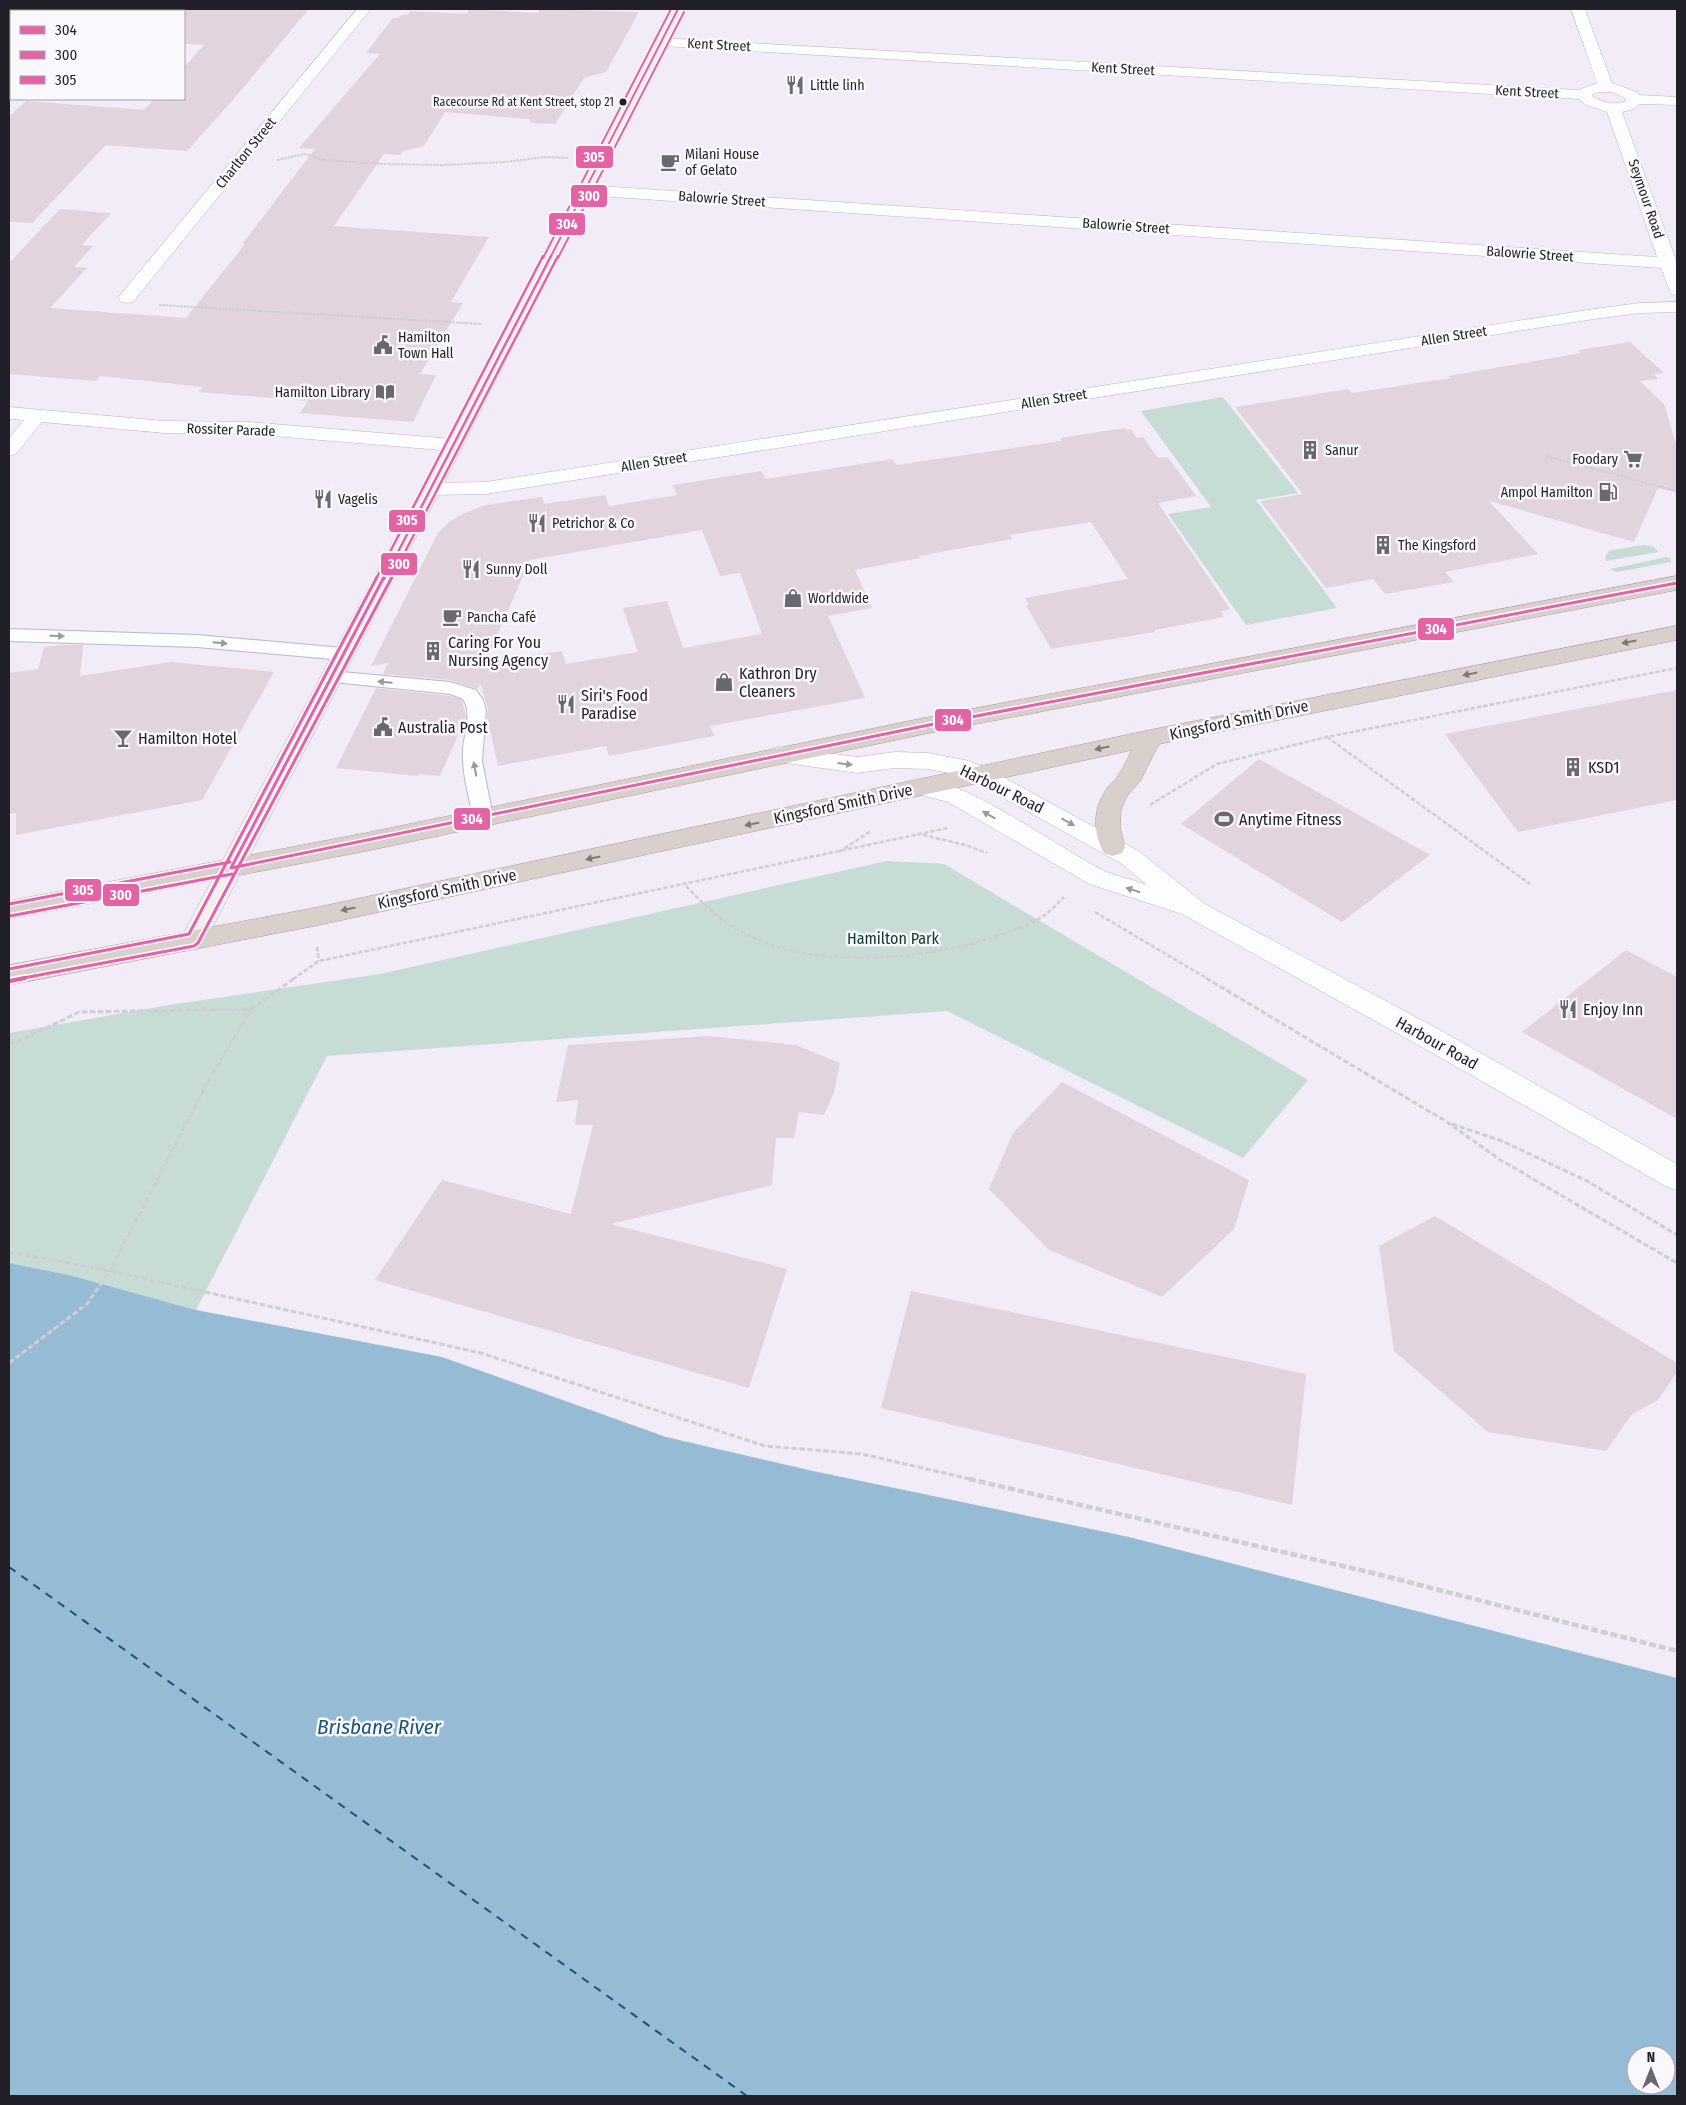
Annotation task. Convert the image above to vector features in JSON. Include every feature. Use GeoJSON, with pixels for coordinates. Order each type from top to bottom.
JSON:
{"type":"FeatureCollection","features":[{"type":"Feature","properties":{"kind":"highway"},"geometry":{"type":"LineString","coordinates":[[9,910],[231,868],[929,724],[1677,583]]}},
{"type":"Feature","properties":{"kind":"highway","name":"Kingsford Smith Drive"},"geometry":{"type":"LineString","coordinates":[[9,975],[193,940],[567,864],[1150,738],[1677,633]]}},
{"type":"Feature","properties":{"kind":"highway"},"geometry":{"type":"LineString","coordinates":[[1113,847],[1108,827],[1109,809],[1117,792],[1128,781],[1150,738]]}},
{"type":"Feature","properties":{"kind":"street","name":"Charlton Street"},"geometry":{"type":"LineString","coordinates":[[127,298],[364,9]]}},
{"type":"Feature","properties":{"kind":"street"},"geometry":{"type":"LineString","coordinates":[[193,940],[431,489],[678,9]]}},
{"type":"Feature","properties":{"kind":"street"},"geometry":{"type":"LineString","coordinates":[[1578,9],[1606,87]]}},
{"type":"Feature","properties":{"kind":"street","name":"Kent Street"},"geometry":{"type":"LineString","coordinates":[[662,42],[1584,95]]}},
{"type":"Feature","properties":{"kind":"street"},"geometry":{"type":"LineString","coordinates":[[1634,99],[1631,104],[1613,107],[1597,105],[1590,102],[1584,95],[1587,90],[1606,87],[1627,92],[1634,99],[1677,101]]}},
{"type":"Feature","properties":{"kind":"street","name":"Seymour Road"},"geometry":{"type":"LineString","coordinates":[[1613,107],[1676,284]]}},
{"type":"Feature","properties":{"kind":"street","name":"Balowrie Street"},"geometry":{"type":"LineString","coordinates":[[584,190],[1669,263]]}},
{"type":"Feature","properties":{"kind":"street","name":"Allen Street"},"geometry":{"type":"LineString","coordinates":[[431,489],[486,488],[1594,314],[1640,308],[1677,307]]}},
{"type":"Feature","properties":{"kind":"street","name":"Rossiter Parade"},"geometry":{"type":"LineString","coordinates":[[9,413],[165,427],[249,428],[453,445]]}},
{"type":"Feature","properties":{"kind":"street"},"geometry":{"type":"LineString","coordinates":[[9,450],[37,416]]}},
{"type":"Feature","properties":{"kind":"street","name":"Harbour Road"},"geometry":{"type":"LineString","coordinates":[[780,755],[857,765],[895,760],[928,761],[965,768],[979,774],[1131,858],[1196,910],[1422,1034],[1677,1178]]}},
{"type":"Feature","properties":{"kind":"street","name":"Harbour Road"},"geometry":{"type":"LineString","coordinates":[[922,787],[956,796],[1098,878],[1196,910]]}},
{"type":"Feature","properties":{"kind":"lane"},"geometry":{"type":"LineString","coordinates":[[9,635],[197,642],[343,654]]}},
{"type":"Feature","properties":{"kind":"lane"},"geometry":{"type":"LineString","coordinates":[[331,677],[450,688],[465,692],[471,696],[475,702],[477,716],[472,755],[483,817]]}},
{"type":"Feature","properties":{"kind":"path"},"geometry":{"type":"LineString","coordinates":[[242,158],[283,160],[305,154],[324,160],[383,164],[443,165],[505,162],[545,157],[600,159]]}},
{"type":"Feature","properties":{"kind":"path"},"geometry":{"type":"LineString","coordinates":[[127,298],[161,306],[483,324]]}},
{"type":"Feature","properties":{"kind":"path"},"geometry":{"type":"LineString","coordinates":[[1546,456],[1624,475],[1677,491]]}},
{"type":"Feature","properties":{"kind":"path"},"geometry":{"type":"LineString","coordinates":[[1144,804],[1152,805],[1217,764],[1327,737],[1677,668]]}},
{"type":"Feature","properties":{"kind":"path"},"geometry":{"type":"LineString","coordinates":[[1327,737],[1530,884]]}},
{"type":"Feature","properties":{"kind":"path"},"geometry":{"type":"LineString","coordinates":[[9,1363],[87,1304],[110,1271],[210,1078],[251,1009],[319,961],[922,835],[953,826]]}},
{"type":"Feature","properties":{"kind":"path"},"geometry":{"type":"LineString","coordinates":[[922,835],[964,845],[989,854]]}},
{"type":"Feature","properties":{"kind":"path"},"geometry":{"type":"LineString","coordinates":[[685,885],[721,920],[770,944],[814,956],[884,957],[937,951],[997,935],[1043,916],[1066,894]]}},
{"type":"Feature","properties":{"kind":"path"},"geometry":{"type":"LineString","coordinates":[[1092,910],[1447,1122],[1499,1158],[1677,1264]]}},
{"type":"Feature","properties":{"kind":"path"},"geometry":{"type":"LineString","coordinates":[[317,943],[319,961]]}},
{"type":"Feature","properties":{"kind":"path"},"geometry":{"type":"LineString","coordinates":[[9,1044],[22,1040],[79,1012],[251,1009]]}},
{"type":"Feature","properties":{"kind":"path"},"geometry":{"type":"LineString","coordinates":[[1447,1122],[1502,1141],[1587,1181],[1677,1235]]}},
{"type":"Feature","properties":{"kind":"path"},"geometry":{"type":"LineString","coordinates":[[9,1252],[110,1271],[481,1353],[766,1446],[872,1456],[1373,1573],[1677,1652]]}},
{"type":"Feature","properties":{"kind":"green space"},"geometry":{"type":"Polygon","coordinates":[[[1223,397],[1298,493],[1256,500],[1337,608],[1246,625],[1168,514],[1211,507],[1141,411],[1223,397]]]}},
{"type":"Feature","properties":{"kind":"green space"},"geometry":{"type":"Polygon","coordinates":[[[1635,546],[1651,546],[1658,552],[1606,561],[1605,557],[1609,551],[1635,546]]]}},
{"type":"Feature","properties":{"kind":"green space"},"geometry":{"type":"Polygon","coordinates":[[[1667,557],[1671,559],[1671,562],[1617,572],[1610,569],[1667,557]]]}},
{"type":"Feature","properties":{"kind":"green space","name":"Hamilton Park"},"geometry":{"type":"Polygon","coordinates":[[[887,861],[944,864],[1308,1080],[1243,1158],[947,1011],[327,1056],[196,1310],[69,1275],[9,1263],[9,1033],[169,1005],[380,974],[887,861]]]}},
{"type":"Feature","properties":{"kind":"water","name":"Brisbane River"},"geometry":{"type":"Polygon","coordinates":[[[9,1263],[69,1275],[196,1310],[442,1357],[666,1437],[813,1471],[1129,1537],[1677,1678],[1677,2096],[9,2096],[9,1263]]]}},
{"type":"Feature","properties":{"kind":"building"},"geometry":{"type":"Polygon","coordinates":[[[309,9],[232,101],[187,151],[106,145],[32,223],[9,222],[9,117],[26,101],[144,110],[153,100],[185,100],[185,66],[204,45],[185,44],[184,10],[309,9]]]}},
{"type":"Feature","properties":{"kind":"building"},"geometry":{"type":"Polygon","coordinates":[[[470,9],[538,13],[540,9],[639,12],[606,72],[584,78],[555,124],[531,123],[529,119],[445,112],[424,146],[404,151],[400,155],[384,154],[334,226],[489,237],[451,302],[463,303],[420,374],[436,375],[413,422],[300,413],[308,401],[199,392],[203,387],[100,376],[96,381],[9,374],[9,263],[60,209],[111,213],[82,245],[93,246],[74,267],[87,268],[50,308],[186,318],[245,244],[243,243],[315,149],[299,148],[380,54],[366,53],[393,18],[408,15],[410,11],[466,14],[470,9]]]}},
{"type":"Feature","properties":{"kind":"building"},"geometry":{"type":"Polygon","coordinates":[[[1630,342],[1664,373],[1654,374],[1658,379],[1640,381],[1664,404],[1677,447],[1677,493],[1658,488],[1634,542],[1489,501],[1538,554],[1445,572],[1454,582],[1385,594],[1373,579],[1326,588],[1260,501],[1303,494],[1235,407],[1348,389],[1352,393],[1451,378],[1449,376],[1581,353],[1578,350],[1630,342]]]}},
{"type":"Feature","properties":{"kind":"building"},"geometry":{"type":"Polygon","coordinates":[[[1125,428],[1126,430],[1131,429],[1137,438],[1143,437],[1158,458],[1168,457],[1196,496],[1158,503],[1230,609],[1221,611],[1224,617],[1154,630],[1155,632],[1051,649],[1026,605],[1029,605],[1025,598],[1128,579],[1091,522],[1010,535],[1012,539],[855,570],[872,608],[828,616],[865,698],[710,726],[714,736],[609,756],[606,746],[498,766],[487,717],[488,709],[480,683],[478,689],[450,680],[383,674],[388,663],[371,666],[438,533],[450,521],[486,505],[542,497],[544,504],[605,495],[609,506],[677,495],[673,485],[761,471],[766,479],[892,459],[897,465],[1061,441],[1060,438],[1125,428]],[[702,530],[530,560],[485,663],[562,651],[566,664],[638,652],[623,608],[667,601],[683,648],[762,634],[740,573],[720,576],[702,530]]]}},
{"type":"Feature","properties":{"kind":"building","name":"Hamilton Hotel"},"geometry":{"type":"Polygon","coordinates":[[[83,645],[80,676],[171,662],[274,672],[202,800],[16,835],[16,813],[9,814],[9,673],[38,669],[44,647],[83,645]]]}},
{"type":"Feature","properties":{"kind":"building"},"geometry":{"type":"Polygon","coordinates":[[[376,688],[450,696],[462,700],[466,717],[440,776],[419,774],[418,776],[336,768],[376,688]]]}},
{"type":"Feature","properties":{"kind":"building","name":"KSD1"},"geometry":{"type":"Polygon","coordinates":[[[1677,690],[1677,800],[1518,832],[1445,734],[1677,690]]]}},
{"type":"Feature","properties":{"kind":"building"},"geometry":{"type":"Polygon","coordinates":[[[1259,759],[1430,855],[1342,922],[1181,824],[1259,759]]]}},
{"type":"Feature","properties":{"kind":"building"},"geometry":{"type":"Polygon","coordinates":[[[1626,950],[1677,977],[1677,1119],[1522,1032],[1626,950]]]}},
{"type":"Feature","properties":{"kind":"building"},"geometry":{"type":"Polygon","coordinates":[[[710,1036],[796,1045],[840,1063],[834,1092],[824,1115],[799,1112],[794,1138],[776,1138],[772,1185],[611,1224],[787,1269],[749,1388],[375,1280],[442,1180],[571,1214],[593,1125],[575,1125],[578,1100],[556,1102],[568,1045],[710,1036]]]}},
{"type":"Feature","properties":{"kind":"building"},"geometry":{"type":"Polygon","coordinates":[[[1062,1082],[1249,1180],[1234,1229],[1162,1297],[1049,1250],[989,1189],[1013,1133],[1062,1082]]]}},
{"type":"Feature","properties":{"kind":"building"},"geometry":{"type":"Polygon","coordinates":[[[1435,1216],[1677,1363],[1677,1372],[1658,1400],[1631,1415],[1606,1451],[1488,1432],[1394,1351],[1379,1246],[1435,1216]]]}},
{"type":"Feature","properties":{"kind":"building"},"geometry":{"type":"Polygon","coordinates":[[[911,1291],[1306,1374],[1292,1505],[881,1408],[911,1291]]]}},
{"type":"Feature","properties":{"kind":"ferry route"},"geometry":{"type":"LineString","coordinates":[[9,1567],[747,2096]]}},
{"type":"Feature","properties":{"kind":"transit line","name":"305"},"geometry":{"type":"LineString","coordinates":[[9,969],[189,934],[425,486],[671,9]]}},
{"type":"Feature","properties":{"kind":"transit line","name":"304"},"geometry":{"type":"LineString","coordinates":[[231,868],[431,489],[678,9]]}},
{"type":"Feature","properties":{"kind":"transit line","name":"300"},"geometry":{"type":"LineString","coordinates":[[10,981],[194,946],[198,943],[437,492],[684,12]]}},
{"type":"Feature","properties":{"kind":"transit line","name":"304"},"geometry":{"type":"LineString","coordinates":[[231,868],[929,725],[1677,583]]}},
{"type":"Feature","properties":{"kind":"transit line","name":"305"},"geometry":{"type":"LineString","coordinates":[[9,904],[230,862]]}},
{"type":"Feature","properties":{"kind":"transit line","name":"300"},"geometry":{"type":"LineString","coordinates":[[10,916],[232,874]]}},
{"type":"Feature","properties":{"kind":"place","name":"Little linh"},"geometry":{"type":"Point","coordinates":[795,85]}},
{"type":"Feature","properties":{"kind":"place","name":"Racecourse Rd at Kent Street, stop 21"},"geometry":{"type":"Point","coordinates":[623,102]}},
{"type":"Feature","properties":{"kind":"place","name":"Milani House of Gelato"},"geometry":{"type":"Point","coordinates":[670,162]}},
{"type":"Feature","properties":{"kind":"place","name":"Hamilton Town Hall"},"geometry":{"type":"Point","coordinates":[383,345]}},
{"type":"Feature","properties":{"kind":"place","name":"Hamilton Library"},"geometry":{"type":"Point","coordinates":[385,392]}},
{"type":"Feature","properties":{"kind":"place","name":"Sanur"},"geometry":{"type":"Point","coordinates":[1310,450]}},
{"type":"Feature","properties":{"kind":"place","name":"Foodary"},"geometry":{"type":"Point","coordinates":[1633,459]}},
{"type":"Feature","properties":{"kind":"place","name":"Ampol Hamilton"},"geometry":{"type":"Point","coordinates":[1608,492]}},
{"type":"Feature","properties":{"kind":"place","name":"Vagelis"},"geometry":{"type":"Point","coordinates":[323,499]}},
{"type":"Feature","properties":{"kind":"place","name":"Petrichor & Co"},"geometry":{"type":"Point","coordinates":[537,523]}},
{"type":"Feature","properties":{"kind":"place","name":"The Kingsford"},"geometry":{"type":"Point","coordinates":[1383,545]}},
{"type":"Feature","properties":{"kind":"place","name":"Sunny Doll"},"geometry":{"type":"Point","coordinates":[471,569]}},
{"type":"Feature","properties":{"kind":"place","name":"Worldwide"},"geometry":{"type":"Point","coordinates":[793,598]}},
{"type":"Feature","properties":{"kind":"place","name":"Pancha Café"},"geometry":{"type":"Point","coordinates":[452,617]}},
{"type":"Feature","properties":{"kind":"place","name":"Caring For You Nursing Agency"},"geometry":{"type":"Point","coordinates":[433,651]}},
{"type":"Feature","properties":{"kind":"place","name":"Kathron Dry Cleaners"},"geometry":{"type":"Point","coordinates":[724,682]}},
{"type":"Feature","properties":{"kind":"place","name":"Siri's Food Paradise"},"geometry":{"type":"Point","coordinates":[566,704]}},
{"type":"Feature","properties":{"kind":"place","name":"Australia Post"},"geometry":{"type":"Point","coordinates":[383,727]}},
{"type":"Feature","properties":{"kind":"place","name":"Hamilton Hotel"},"geometry":{"type":"Point","coordinates":[123,738]}},
{"type":"Feature","properties":{"kind":"place","name":"KSD1"},"geometry":{"type":"Point","coordinates":[1573,767]}},
{"type":"Feature","properties":{"kind":"place","name":"Anytime Fitness"},"geometry":{"type":"Point","coordinates":[1224,819]}},
{"type":"Feature","properties":{"kind":"place","name":"Enjoy Inn"},"geometry":{"type":"Point","coordinates":[1568,1009]}}]}
